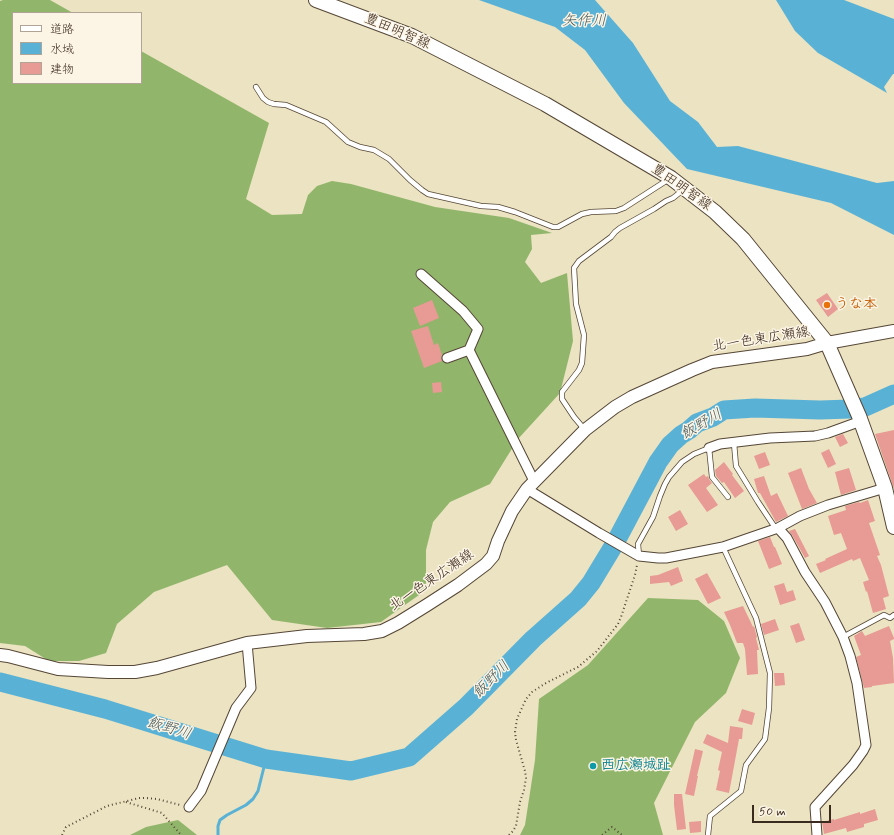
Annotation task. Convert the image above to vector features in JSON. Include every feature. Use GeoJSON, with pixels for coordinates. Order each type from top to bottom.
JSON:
{"type":"FeatureCollection","features":[{"type":"Feature","properties":{"kind":"main road","name":"豊田明智線"},"geometry":{"type":"LineString","coordinates":[[316,0],[412,36],[545,104],[671,178],[715,212],[743,239],[827,344],[860,419],[885,488],[894,527]]}},
{"type":"Feature","properties":{"kind":"main road","name":"北一色東広瀬線"},"geometry":{"type":"LineString","coordinates":[[0,655],[58,669],[135,672],[157,668],[247,642],[307,636],[364,634],[382,631],[427,605],[458,585],[486,564],[493,556],[512,511],[530,485],[585,430],[615,407],[632,397],[712,362],[806,349],[894,331]]}},
{"type":"Feature","properties":{"kind":"street"},"geometry":{"type":"LineString","coordinates":[[421,274],[463,311],[478,329],[470,350],[530,485],[599,533],[639,556],[666,558],[723,547],[778,528],[800,516],[828,505],[885,488]]}},
{"type":"Feature","properties":{"kind":"street"},"geometry":{"type":"LineString","coordinates":[[448,358],[470,350]]}},
{"type":"Feature","properties":{"kind":"street"},"geometry":{"type":"LineString","coordinates":[[709,448],[720,444],[770,438],[815,436],[828,433],[860,419]]}},
{"type":"Feature","properties":{"kind":"street"},"geometry":{"type":"LineString","coordinates":[[778,528],[787,538],[805,572],[825,602],[843,637],[857,683],[866,745],[863,752],[853,765],[815,807],[816,835]]}},
{"type":"Feature","properties":{"kind":"street"},"geometry":{"type":"LineString","coordinates":[[189,807],[200,791],[236,708],[251,688],[247,642]]}},
{"type":"Feature","properties":{"kind":"lane"},"geometry":{"type":"LineString","coordinates":[[256,87],[263,98],[268,102],[286,105],[326,122],[348,142],[360,147],[374,150],[389,159],[410,180],[428,194],[481,206],[498,207],[515,212],[552,227],[558,227],[582,214],[616,211],[624,208],[671,178]]}},
{"type":"Feature","properties":{"kind":"lane"},"geometry":{"type":"LineString","coordinates":[[585,430],[562,399],[562,392],[580,370],[582,363],[584,335],[576,304],[574,268],[579,261],[612,237],[620,228],[673,198],[685,189]]}},
{"type":"Feature","properties":{"kind":"lane"},"geometry":{"type":"LineString","coordinates":[[734,443],[736,466],[774,526],[778,528]]}},
{"type":"Feature","properties":{"kind":"lane"},"geometry":{"type":"LineString","coordinates":[[639,556],[638,544],[653,517],[665,484],[682,462],[694,454],[709,448],[712,478],[728,498]]}},
{"type":"Feature","properties":{"kind":"lane"},"geometry":{"type":"LineString","coordinates":[[708,835],[710,816],[740,791],[746,765],[765,739],[769,708],[770,673],[756,618],[723,547]]}},
{"type":"Feature","properties":{"kind":"lane"},"geometry":{"type":"LineString","coordinates":[[843,637],[884,615],[890,618],[894,615]]}},
{"type":"Feature","properties":{"kind":"path"},"geometry":{"type":"LineString","coordinates":[[509,835],[516,826],[526,778],[515,732],[517,719],[526,699],[532,692],[546,683],[578,667],[597,651],[608,639],[621,617],[635,576],[639,556]]}},
{"type":"Feature","properties":{"kind":"path"},"geometry":{"type":"LineString","coordinates":[[62,835],[66,827],[107,806],[125,802],[146,798],[157,799],[189,807]]}},
{"type":"Feature","properties":{"kind":"path"},"geometry":{"type":"LineString","coordinates":[[125,802],[162,813],[181,835]]}},
{"type":"Feature","properties":{"kind":"path"},"geometry":{"type":"LineString","coordinates":[[602,835],[612,827],[622,835]]}},
{"type":"Feature","properties":{"kind":"green space"},"geometry":{"type":"Polygon","coordinates":[[[50,0],[71,12],[12,12],[12,84],[142,84],[142,52],[269,123],[246,199],[272,215],[302,214],[308,195],[317,186],[332,181],[351,184],[435,207],[509,218],[552,233],[531,235],[532,249],[525,262],[541,283],[567,273],[573,341],[560,393],[518,439],[490,484],[450,502],[433,522],[426,550],[426,590],[381,622],[327,628],[272,620],[227,565],[154,592],[117,624],[106,653],[79,661],[49,661],[25,646],[0,643],[0,1],[50,0]]]}},
{"type":"Feature","properties":{"kind":"green space"},"geometry":{"type":"Polygon","coordinates":[[[648,598],[698,600],[724,621],[740,658],[726,693],[695,722],[654,803],[663,835],[520,835],[525,825],[535,760],[539,699],[588,665],[648,598]]]}},
{"type":"Feature","properties":{"kind":"green space"},"geometry":{"type":"Polygon","coordinates":[[[178,820],[197,835],[130,835],[146,827],[178,820]]]}},
{"type":"Feature","properties":{"kind":"water","name":"矢作川"},"geometry":{"type":"Polygon","coordinates":[[[479,0],[595,0],[633,43],[670,101],[698,122],[717,147],[738,146],[877,183],[894,181],[894,235],[831,203],[687,169],[624,103],[585,50],[555,27],[479,0]]]}},
{"type":"Feature","properties":{"kind":"water"},"geometry":{"type":"Polygon","coordinates":[[[776,0],[844,0],[894,19],[894,74],[884,87],[887,93],[818,53],[795,31],[776,0]]]}},
{"type":"Feature","properties":{"kind":"building","name":"うな本"},"geometry":{"type":"Polygon","coordinates":[[[827,293],[838,309],[828,317],[816,300],[827,293]]]}},
{"type":"Feature","properties":{"kind":"building"},"geometry":{"type":"Polygon","coordinates":[[[432,300],[439,318],[420,326],[413,308],[432,300]]]}},
{"type":"Feature","properties":{"kind":"building"},"geometry":{"type":"Polygon","coordinates":[[[428,326],[434,345],[438,343],[442,355],[442,361],[424,368],[411,331],[428,326]]]}},
{"type":"Feature","properties":{"kind":"building"},"geometry":{"type":"Polygon","coordinates":[[[441,382],[442,392],[433,393],[432,383],[441,382]]]}},
{"type":"Feature","properties":{"kind":"building"},"geometry":{"type":"Polygon","coordinates":[[[894,430],[894,489],[875,434],[894,430]]]}},
{"type":"Feature","properties":{"kind":"building"},"geometry":{"type":"Polygon","coordinates":[[[843,434],[848,443],[840,447],[835,437],[843,434]]]}},
{"type":"Feature","properties":{"kind":"building"},"geometry":{"type":"Polygon","coordinates":[[[829,449],[836,464],[828,468],[821,453],[829,449]]]}},
{"type":"Feature","properties":{"kind":"building"},"geometry":{"type":"Polygon","coordinates":[[[765,452],[770,465],[759,469],[754,456],[765,452]]]}},
{"type":"Feature","properties":{"kind":"building"},"geometry":{"type":"Polygon","coordinates":[[[724,462],[744,491],[735,498],[724,482],[722,483],[716,476],[715,470],[724,462]]]}},
{"type":"Feature","properties":{"kind":"building"},"geometry":{"type":"Polygon","coordinates":[[[801,468],[809,489],[817,503],[802,509],[788,473],[801,468]]]}},
{"type":"Feature","properties":{"kind":"building"},"geometry":{"type":"Polygon","coordinates":[[[849,468],[856,490],[841,495],[835,472],[849,468]]]}},
{"type":"Feature","properties":{"kind":"building"},"geometry":{"type":"Polygon","coordinates":[[[704,474],[706,477],[708,476],[712,483],[706,488],[718,505],[707,512],[688,485],[704,474]]]}},
{"type":"Feature","properties":{"kind":"building"},"geometry":{"type":"Polygon","coordinates":[[[764,476],[771,496],[777,493],[788,516],[776,522],[760,493],[758,493],[754,479],[764,476]]]}},
{"type":"Feature","properties":{"kind":"building"},"geometry":{"type":"Polygon","coordinates":[[[868,500],[875,521],[869,523],[880,555],[877,556],[881,565],[889,596],[883,598],[886,609],[873,613],[863,582],[869,580],[860,558],[853,561],[852,559],[820,573],[816,564],[847,549],[841,533],[834,535],[828,516],[846,510],[845,506],[868,500]]]}},
{"type":"Feature","properties":{"kind":"building"},"geometry":{"type":"Polygon","coordinates":[[[680,510],[688,524],[676,531],[668,517],[680,510]]]}},
{"type":"Feature","properties":{"kind":"building"},"geometry":{"type":"Polygon","coordinates":[[[795,529],[809,556],[805,558],[789,531],[795,529]]]}},
{"type":"Feature","properties":{"kind":"building"},"geometry":{"type":"Polygon","coordinates":[[[770,537],[782,564],[769,569],[758,541],[770,537]]]}},
{"type":"Feature","properties":{"kind":"building"},"geometry":{"type":"Polygon","coordinates":[[[678,567],[683,581],[671,586],[669,582],[650,584],[650,576],[658,575],[678,567]]]}},
{"type":"Feature","properties":{"kind":"building"},"geometry":{"type":"Polygon","coordinates":[[[707,573],[721,598],[708,604],[695,579],[707,573]]]}},
{"type":"Feature","properties":{"kind":"building"},"geometry":{"type":"Polygon","coordinates":[[[784,583],[787,592],[793,590],[796,600],[780,605],[774,586],[784,583]]]}},
{"type":"Feature","properties":{"kind":"building"},"geometry":{"type":"Polygon","coordinates":[[[743,606],[753,627],[754,626],[757,637],[759,650],[757,650],[758,674],[747,675],[745,649],[743,643],[737,643],[724,612],[743,606]]]}},
{"type":"Feature","properties":{"kind":"building"},"geometry":{"type":"Polygon","coordinates":[[[775,619],[779,630],[764,635],[761,624],[775,619]]]}},
{"type":"Feature","properties":{"kind":"building"},"geometry":{"type":"Polygon","coordinates":[[[799,623],[805,640],[796,643],[790,626],[799,623]]]}},
{"type":"Feature","properties":{"kind":"building"},"geometry":{"type":"Polygon","coordinates":[[[889,626],[894,638],[890,641],[893,658],[894,683],[864,688],[856,657],[861,655],[854,636],[862,631],[865,636],[889,626]]]}},
{"type":"Feature","properties":{"kind":"building"},"geometry":{"type":"Polygon","coordinates":[[[774,673],[784,673],[785,685],[775,686],[774,673]]]}},
{"type":"Feature","properties":{"kind":"building"},"geometry":{"type":"Polygon","coordinates":[[[742,709],[755,713],[752,725],[738,721],[742,709]]]}},
{"type":"Feature","properties":{"kind":"building"},"geometry":{"type":"Polygon","coordinates":[[[730,726],[743,728],[742,739],[739,739],[729,793],[716,790],[722,752],[703,743],[707,734],[728,743],[730,726]]]}},
{"type":"Feature","properties":{"kind":"building"},"geometry":{"type":"Polygon","coordinates":[[[695,749],[703,751],[694,796],[685,794],[695,749]]]}},
{"type":"Feature","properties":{"kind":"building"},"geometry":{"type":"Polygon","coordinates":[[[674,794],[682,794],[686,829],[677,830],[674,794]]]}},
{"type":"Feature","properties":{"kind":"building"},"geometry":{"type":"Polygon","coordinates":[[[875,809],[878,820],[864,824],[864,827],[847,832],[846,828],[824,834],[822,822],[860,812],[860,814],[875,809]]]}},
{"type":"Feature","properties":{"kind":"building"},"geometry":{"type":"Polygon","coordinates":[[[701,821],[701,832],[690,833],[689,822],[701,821]]]}},
{"type":"Feature","properties":{"kind":"waterway","name":"飯野川"},"geometry":{"type":"LineString","coordinates":[[0,682],[105,709],[266,759],[351,771],[409,757],[466,707],[533,639],[578,599],[591,583],[614,545],[658,462],[670,445],[697,423],[713,417],[724,410],[755,408],[820,410],[850,409],[865,407],[894,394]]}},
{"type":"Feature","properties":{"kind":"waterway"},"geometry":{"type":"LineString","coordinates":[[218,835],[220,820],[246,805],[253,799],[258,791],[266,759]]}},
{"type":"Feature","properties":{"kind":"place","name":"うな本"},"geometry":{"type":"Point","coordinates":[827,305]}},
{"type":"Feature","properties":{"kind":"place","name":"西広瀬城趾"},"geometry":{"type":"Point","coordinates":[593,766]}}]}
